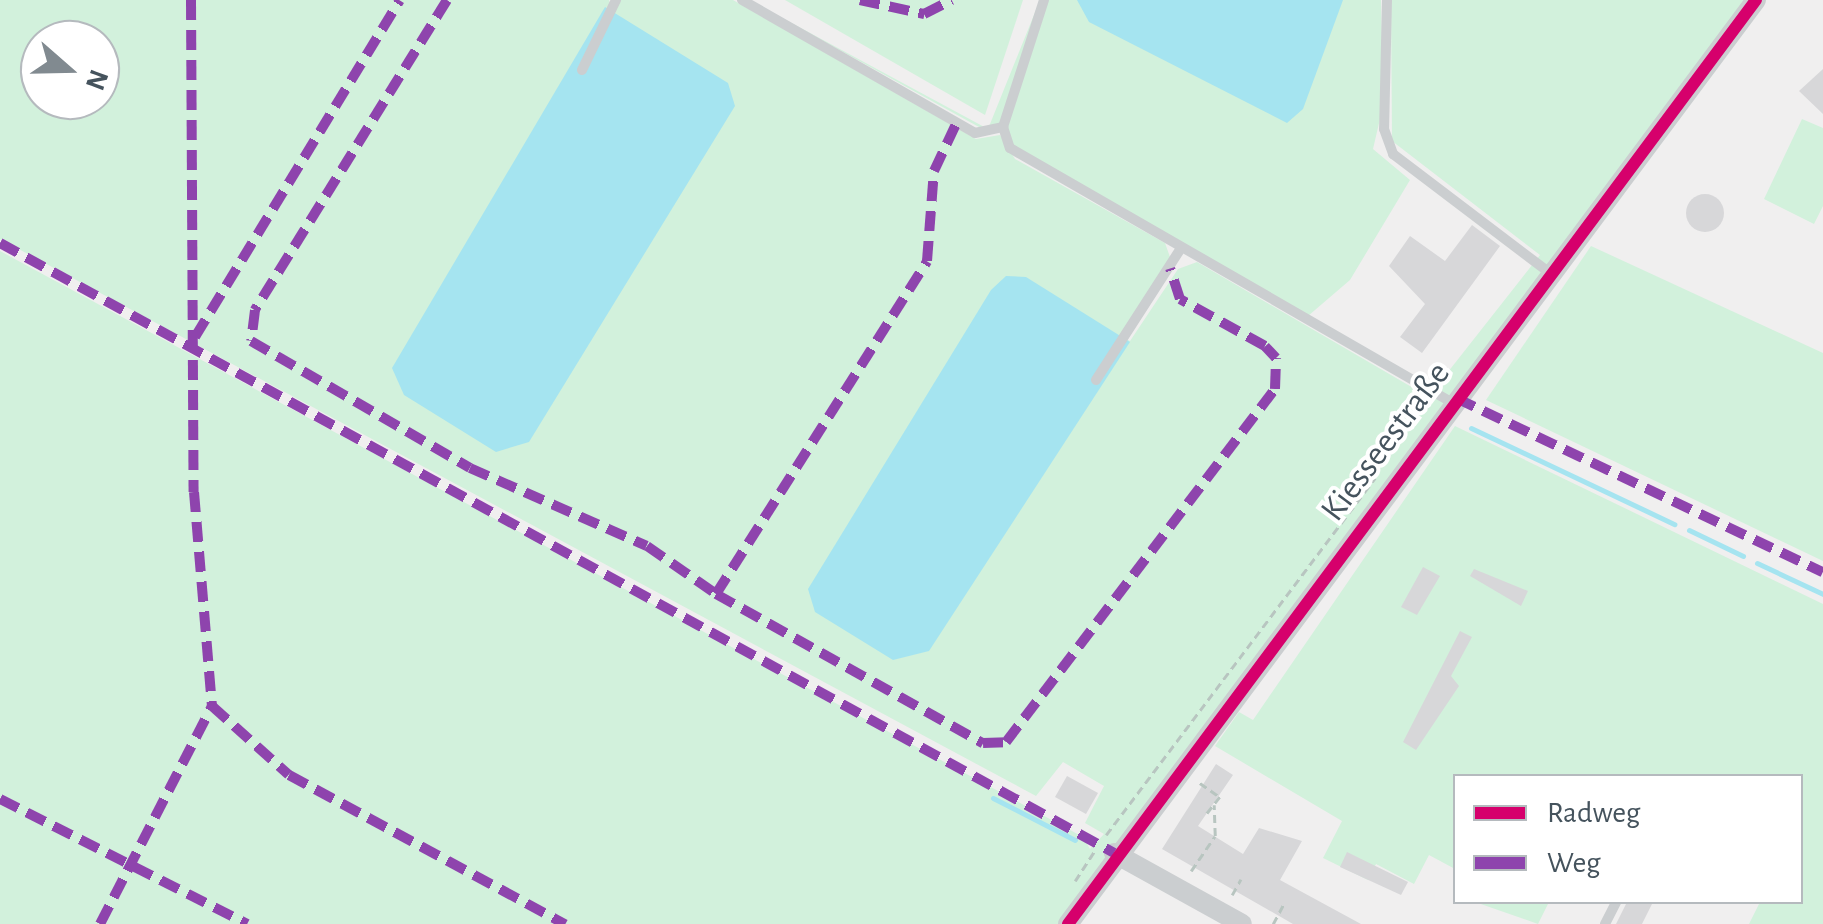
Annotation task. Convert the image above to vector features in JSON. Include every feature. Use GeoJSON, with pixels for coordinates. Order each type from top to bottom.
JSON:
{"type":"FeatureCollection","features":[{"type":"Feature","properties":{"kind":"street","name":"Kiesseestraße"},"geometry":{"type":"LineString","coordinates":[[1068,924],[1114,852],[1755,0]]}},
{"type":"Feature","properties":{"kind":"street"},"geometry":{"type":"LineString","coordinates":[[1114,852],[1242,924]]}},
{"type":"Feature","properties":{"kind":"lane"},"geometry":{"type":"LineString","coordinates":[[582,70],[616,0]]}},
{"type":"Feature","properties":{"kind":"lane"},"geometry":{"type":"LineString","coordinates":[[742,0],[975,133],[1003,127]]}},
{"type":"Feature","properties":{"kind":"lane"},"geometry":{"type":"LineString","coordinates":[[1044,0],[1003,127],[1020,157],[1453,404]]}},
{"type":"Feature","properties":{"kind":"lane"},"geometry":{"type":"LineString","coordinates":[[1387,0],[1384,129],[1393,154],[1550,273]]}},
{"type":"Feature","properties":{"kind":"lane"},"geometry":{"type":"LineString","coordinates":[[1096,380],[1181,248]]}},
{"type":"Feature","properties":{"kind":"path"},"geometry":{"type":"LineString","coordinates":[[1178,768],[1220,797],[1205,816]]}},
{"type":"Feature","properties":{"kind":"path"},"geometry":{"type":"LineString","coordinates":[[1179,889],[1214,836],[1214,805]]}},
{"type":"Feature","properties":{"kind":"path"},"geometry":{"type":"LineString","coordinates":[[1240,880],[1250,886]]}},
{"type":"Feature","properties":{"kind":"path"},"geometry":{"type":"LineString","coordinates":[[1273,924],[1284,903]]}},
{"type":"Feature","properties":{"kind":"green space"},"geometry":{"type":"Polygon","coordinates":[[[0,0],[609,0],[613,12],[620,0],[733,0],[976,139],[1000,135],[1015,159],[1165,243],[1170,257],[1124,338],[1130,341],[1178,269],[1197,262],[1415,389],[1422,405],[1540,255],[1392,141],[1391,0],[1747,0],[1058,924],[0,924],[0,251],[1083,837],[1090,849],[1104,834],[1085,823],[1104,786],[1063,762],[1036,796],[0,239],[0,0]]]}},
{"type":"Feature","properties":{"kind":"green space"},"geometry":{"type":"Polygon","coordinates":[[[749,0],[988,129],[1040,0],[999,126],[988,132],[749,0]]]}},
{"type":"Feature","properties":{"kind":"green space"},"geometry":{"type":"Polygon","coordinates":[[[785,0],[1023,0],[985,115],[785,0]]]}},
{"type":"Feature","properties":{"kind":"green space"},"geometry":{"type":"Polygon","coordinates":[[[1048,0],[1381,0],[1383,106],[1373,149],[1410,180],[1350,280],[1308,316],[1013,145],[1007,126],[1048,0]]]}},
{"type":"Feature","properties":{"kind":"green space"},"geometry":{"type":"Polygon","coordinates":[[[1802,119],[1823,128],[1823,206],[1814,224],[1764,199],[1802,119]]]}},
{"type":"Feature","properties":{"kind":"green space"},"geometry":{"type":"Polygon","coordinates":[[[1591,246],[1823,353],[1823,561],[1486,400],[1591,246]]]}},
{"type":"Feature","properties":{"kind":"green space"},"geometry":{"type":"Polygon","coordinates":[[[1455,426],[1823,604],[1823,924],[1749,924],[1759,904],[1803,904],[1803,774],[1453,774],[1453,868],[1429,855],[1414,884],[1376,864],[1368,880],[1323,858],[1342,821],[1215,746],[1239,712],[1253,720],[1455,426]]]}},
{"type":"Feature","properties":{"kind":"green space"},"geometry":{"type":"Polygon","coordinates":[[[1481,904],[1548,904],[1538,924],[1481,904]]]}},
{"type":"Feature","properties":{"kind":"water"},"geometry":{"type":"Polygon","coordinates":[[[1077,0],[1343,0],[1303,109],[1287,123],[1089,22],[1077,0]]]}},
{"type":"Feature","properties":{"kind":"water"},"geometry":{"type":"Polygon","coordinates":[[[605,7],[728,83],[735,106],[529,442],[496,452],[404,395],[392,368],[605,7]]]}},
{"type":"Feature","properties":{"kind":"water"},"geometry":{"type":"Polygon","coordinates":[[[1006,276],[1026,277],[1130,342],[929,651],[893,660],[815,612],[808,589],[991,290],[1006,276]]]}},
{"type":"Feature","properties":{"kind":"building"},"geometry":{"type":"Polygon","coordinates":[[[1823,69],[1823,114],[1799,91],[1823,69]]]}},
{"type":"Feature","properties":{"kind":"building"},"geometry":{"type":"Polygon","coordinates":[[[1705,194],[1718,200],[1724,213],[1718,226],[1705,232],[1692,226],[1686,213],[1692,200],[1705,194]]]}},
{"type":"Feature","properties":{"kind":"building"},"geometry":{"type":"Polygon","coordinates":[[[1472,225],[1500,246],[1422,353],[1400,337],[1425,304],[1389,266],[1410,236],[1445,261],[1472,225]]]}},
{"type":"Feature","properties":{"kind":"building"},"geometry":{"type":"Polygon","coordinates":[[[1423,567],[1440,576],[1417,615],[1401,607],[1423,567]]]}},
{"type":"Feature","properties":{"kind":"building"},"geometry":{"type":"Polygon","coordinates":[[[1474,569],[1528,591],[1521,606],[1470,576],[1474,569]]]}},
{"type":"Feature","properties":{"kind":"building"},"geometry":{"type":"Polygon","coordinates":[[[1460,631],[1472,637],[1451,676],[1459,686],[1416,750],[1403,742],[1460,631]]]}},
{"type":"Feature","properties":{"kind":"building"},"geometry":{"type":"Polygon","coordinates":[[[1216,764],[1233,775],[1198,826],[1243,854],[1259,828],[1302,841],[1280,880],[1361,924],[1293,924],[1162,849],[1216,764]]]}},
{"type":"Feature","properties":{"kind":"building"},"geometry":{"type":"Polygon","coordinates":[[[1067,776],[1098,793],[1086,814],[1055,797],[1067,776]]]}},
{"type":"Feature","properties":{"kind":"building"},"geometry":{"type":"Polygon","coordinates":[[[1347,852],[1408,882],[1401,895],[1340,867],[1347,852]]]}},
{"type":"Feature","properties":{"kind":"building"},"geometry":{"type":"Polygon","coordinates":[[[1626,904],[1652,904],[1642,924],[1616,924],[1626,904]]]}},
{"type":"Feature","properties":{"kind":"waterway"},"geometry":{"type":"LineString","coordinates":[[1471,428],[1674,524]]}},
{"type":"Feature","properties":{"kind":"waterway"},"geometry":{"type":"LineString","coordinates":[[1689,530],[1743,556]]}},
{"type":"Feature","properties":{"kind":"waterway"},"geometry":{"type":"LineString","coordinates":[[1757,563],[1823,594]]}},
{"type":"Feature","properties":{"kind":"waterway"},"geometry":{"type":"LineString","coordinates":[[993,798],[1075,840]]}},
{"type":"Feature","properties":{"kind":"marked path"},"geometry":{"type":"LineString","coordinates":[[191,0],[194,492],[212,706],[289,775],[565,924]]}},
{"type":"Feature","properties":{"kind":"marked path"},"geometry":{"type":"LineString","coordinates":[[195,337],[400,0]]}},
{"type":"Feature","properties":{"kind":"marked path"},"geometry":{"type":"LineString","coordinates":[[447,0],[255,310],[251,341],[470,468],[647,546],[716,594],[927,261],[934,171],[957,122]]}},
{"type":"Feature","properties":{"kind":"marked path"},"geometry":{"type":"LineString","coordinates":[[860,0],[924,14],[952,0]]}},
{"type":"Feature","properties":{"kind":"marked path"},"geometry":{"type":"LineString","coordinates":[[0,243],[1114,853]]}},
{"type":"Feature","properties":{"kind":"marked path"},"geometry":{"type":"LineString","coordinates":[[716,594],[983,743],[1006,742],[1275,389],[1276,358],[1265,346],[1180,299],[1170,269]]}},
{"type":"Feature","properties":{"kind":"marked path"},"geometry":{"type":"LineString","coordinates":[[1456,398],[1823,572]]}},
{"type":"Feature","properties":{"kind":"marked path"},"geometry":{"type":"LineString","coordinates":[[100,924],[212,706]]}},
{"type":"Feature","properties":{"kind":"marked path"},"geometry":{"type":"LineString","coordinates":[[0,799],[247,924]]}},
{"type":"Feature","properties":{"kind":"cycle path"},"geometry":{"type":"LineString","coordinates":[[1068,924],[1756,0]]}}]}
